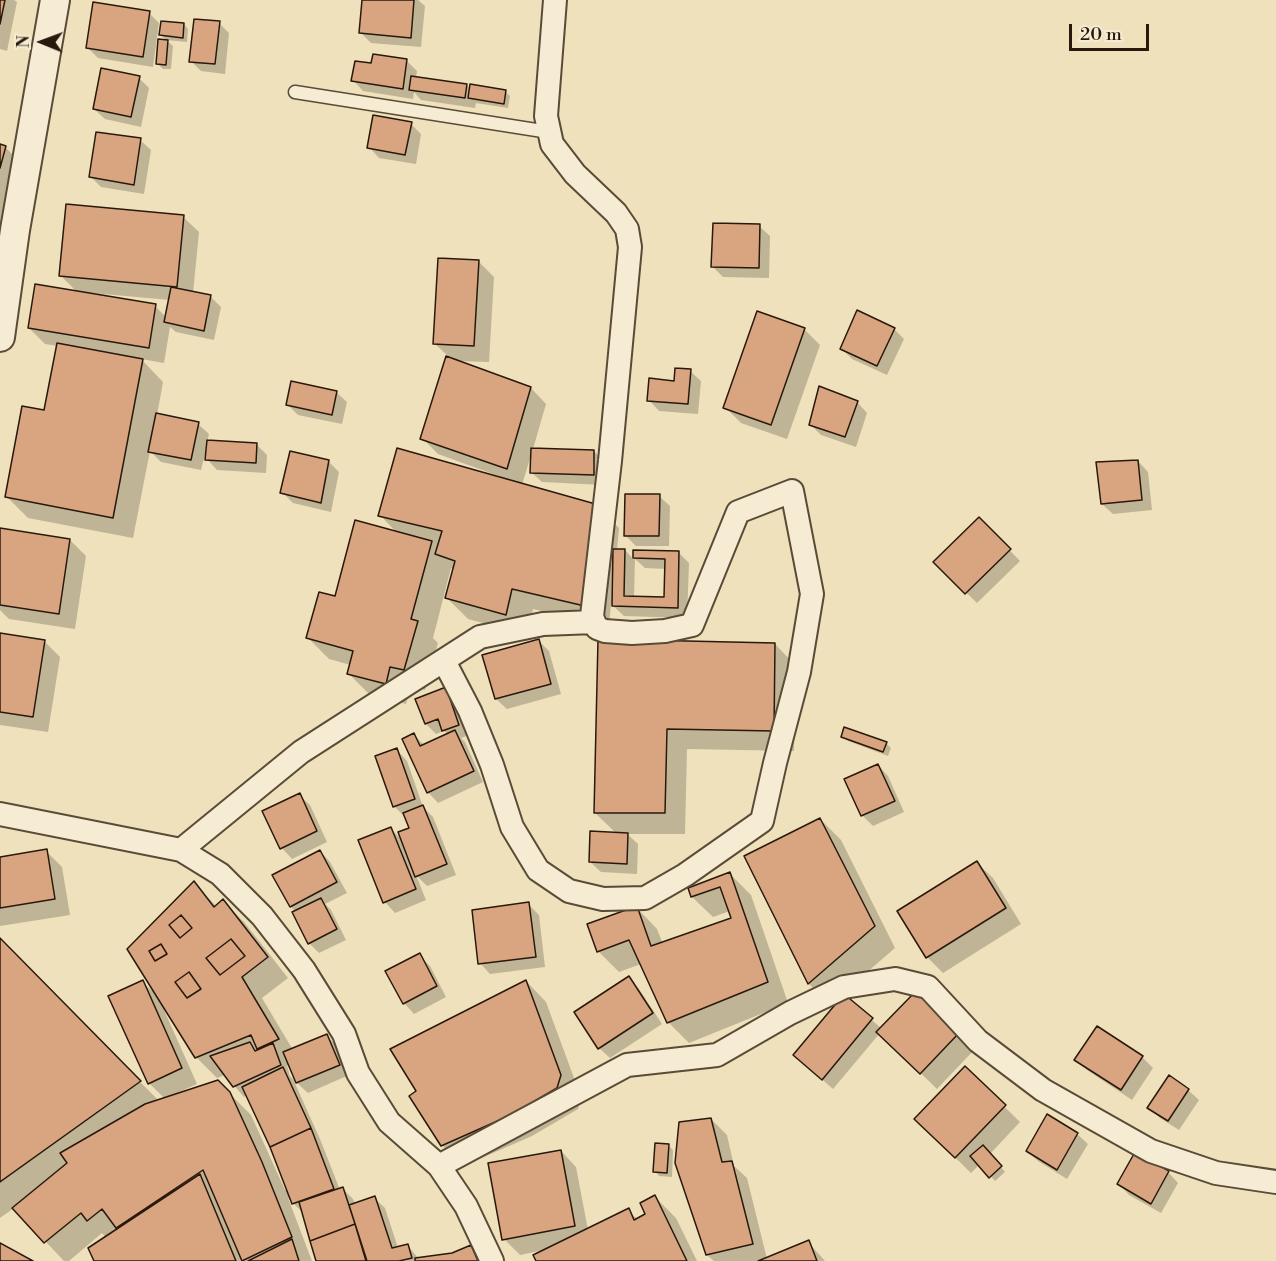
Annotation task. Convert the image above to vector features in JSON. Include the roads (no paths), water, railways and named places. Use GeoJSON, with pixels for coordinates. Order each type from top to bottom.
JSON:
{"type":"FeatureCollection","features":[{"type":"Feature","properties":{"kind":"street"},"geometry":{"type":"LineString","coordinates":[[0,337],[15,230],[55,0]]}},
{"type":"Feature","properties":{"kind":"street"},"geometry":{"type":"LineString","coordinates":[[444,661],[470,711],[492,765],[512,827],[538,870],[569,891],[603,899],[645,898],[685,876],[762,821],[799,672],[812,594],[792,490],[738,512],[692,625],[665,631],[632,633],[605,631],[597,628],[592,616],[610,461],[630,247],[627,229],[616,213],[575,174],[552,144],[546,116],[555,0]]}},
{"type":"Feature","properties":{"kind":"street"},"geometry":{"type":"LineString","coordinates":[[181,850],[301,752],[480,637],[543,624],[594,622]]}},
{"type":"Feature","properties":{"kind":"street"},"geometry":{"type":"LineString","coordinates":[[0,814],[181,850],[220,874],[262,916],[304,970],[344,1034],[357,1073],[388,1122],[439,1166],[466,1206],[492,1261]]}},
{"type":"Feature","properties":{"kind":"street"},"geometry":{"type":"LineString","coordinates":[[439,1166],[627,1065],[717,1055],[790,1013],[844,987],[895,979],[927,987],[978,1041],[1042,1090],[1151,1151],[1216,1173],[1276,1182]]}},
{"type":"Feature","properties":{"kind":"lane"},"geometry":{"type":"LineString","coordinates":[[296,92],[549,132]]}}]}
